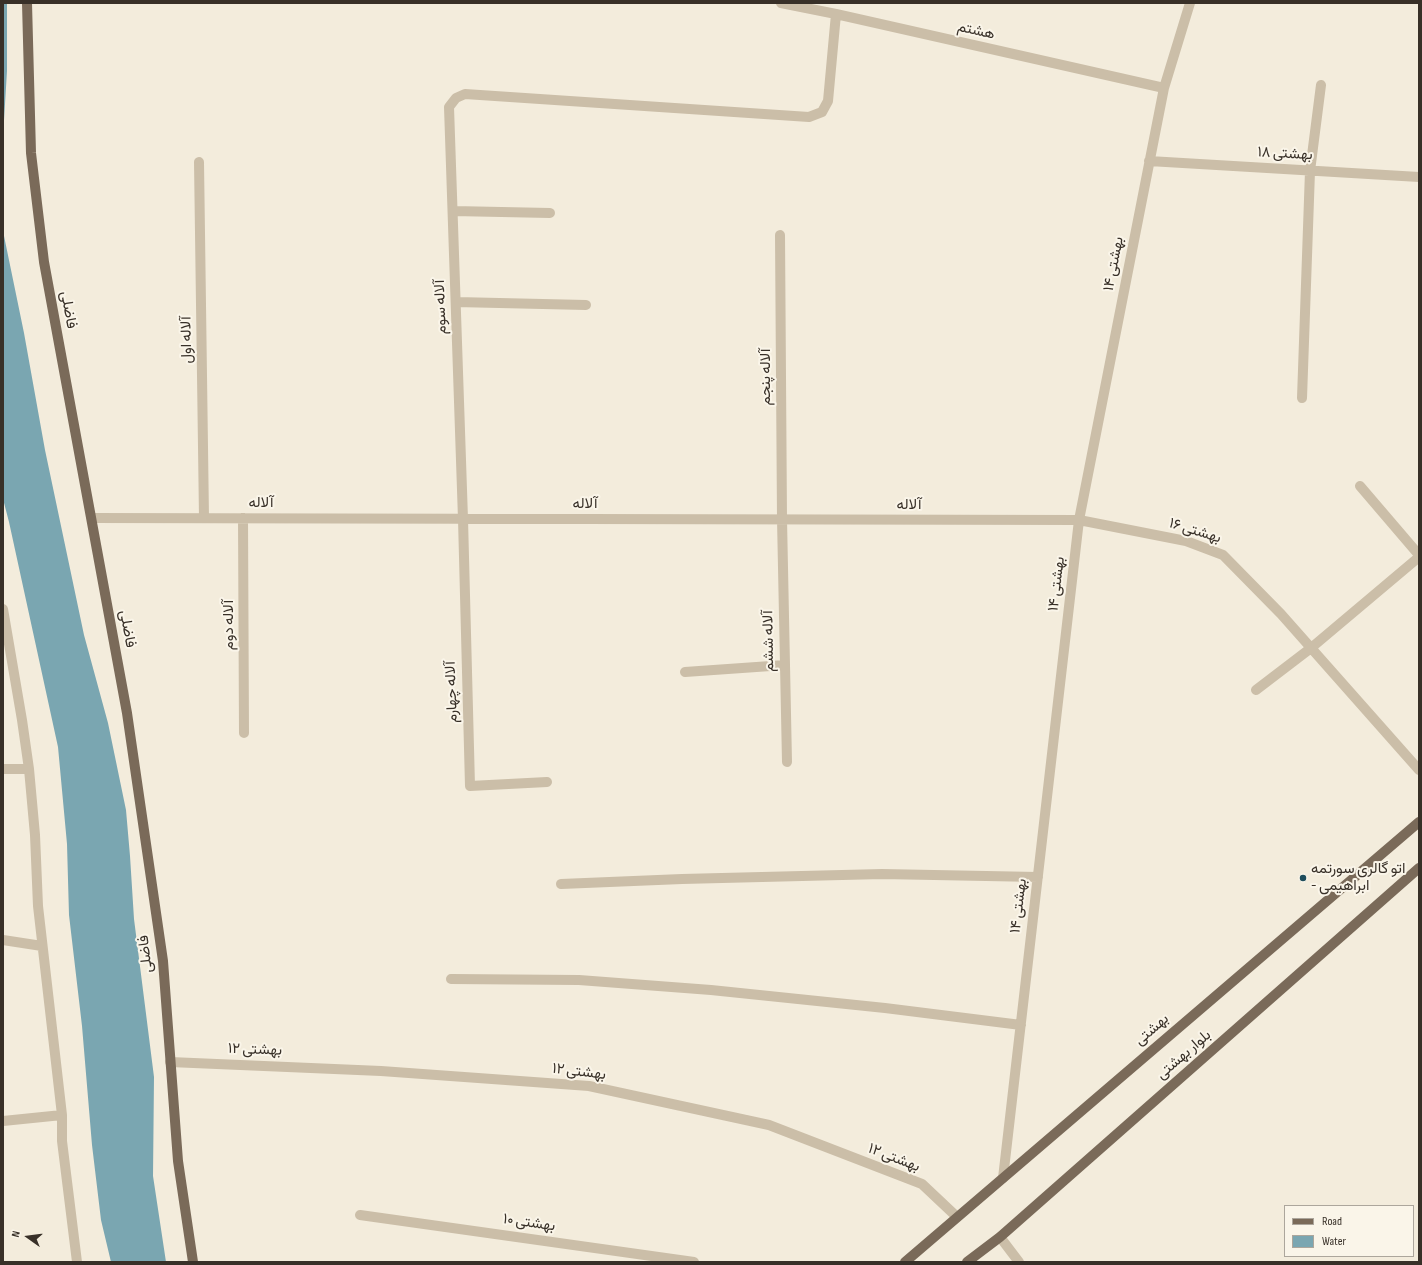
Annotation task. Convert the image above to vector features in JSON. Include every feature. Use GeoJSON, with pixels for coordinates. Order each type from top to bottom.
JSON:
{"type":"FeatureCollection","features":[{"type":"Feature","properties":{"kind":"main road","name":"فاضلی"},"geometry":{"type":"LineString","coordinates":[[28,3],[31,153],[43,254],[92,518],[130,736],[163,961],[178,1161],[194,1262]]}},
{"type":"Feature","properties":{"kind":"main road","name":"بهشتی"},"geometry":{"type":"LineString","coordinates":[[905,1262],[1419,822]]}},
{"type":"Feature","properties":{"kind":"main road","name":"بلوار بهشتی"},"geometry":{"type":"LineString","coordinates":[[967,1262],[1000,1236],[1419,868]]}},
{"type":"Feature","properties":{"kind":"street","name":"هشتم"},"geometry":{"type":"LineString","coordinates":[[781,3],[1164,88]]}},
{"type":"Feature","properties":{"kind":"street","name":"بهشتی ۱۴"},"geometry":{"type":"LineString","coordinates":[[1003,1178],[1079,520],[1164,88],[1190,3]]}},
{"type":"Feature","properties":{"kind":"street","name":"آلاله سوم"},"geometry":{"type":"LineString","coordinates":[[463,519],[449,107],[456,98],[465,94],[809,117],[822,112],[828,101],[836,14]]}},
{"type":"Feature","properties":{"kind":"street"},"geometry":{"type":"LineString","coordinates":[[1302,398],[1310,171],[1322,85]]}},
{"type":"Feature","properties":{"kind":"street","name":"بهشتی ۱۸"},"geometry":{"type":"LineString","coordinates":[[1149,161],[1419,177]]}},
{"type":"Feature","properties":{"kind":"street","name":"آلاله اول"},"geometry":{"type":"LineString","coordinates":[[199,162],[204,518]]}},
{"type":"Feature","properties":{"kind":"street"},"geometry":{"type":"LineString","coordinates":[[453,211],[550,212]]}},
{"type":"Feature","properties":{"kind":"street","name":"آلاله پنجم"},"geometry":{"type":"LineString","coordinates":[[780,235],[782,519]]}},
{"type":"Feature","properties":{"kind":"street"},"geometry":{"type":"LineString","coordinates":[[456,302],[586,305]]}},
{"type":"Feature","properties":{"kind":"street"},"geometry":{"type":"LineString","coordinates":[[1256,690],[1311,648],[1419,556],[1360,486]]}},
{"type":"Feature","properties":{"kind":"street","name":"آلاله"},"geometry":{"type":"LineString","coordinates":[[92,518],[1079,520]]}},
{"type":"Feature","properties":{"kind":"street","name":"آلاله دوم"},"geometry":{"type":"LineString","coordinates":[[243,518],[244,733]]}},
{"type":"Feature","properties":{"kind":"street","name":"آلاله چهارم"},"geometry":{"type":"LineString","coordinates":[[463,519],[470,786],[547,782]]}},
{"type":"Feature","properties":{"kind":"street","name":"آلاله ششم"},"geometry":{"type":"LineString","coordinates":[[782,519],[787,762]]}},
{"type":"Feature","properties":{"kind":"street","name":"بهشتی ۱۶"},"geometry":{"type":"LineString","coordinates":[[1079,520],[1186,541],[1223,555],[1281,614],[1419,770]]}},
{"type":"Feature","properties":{"kind":"street"},"geometry":{"type":"LineString","coordinates":[[3,609],[20,705],[29,769],[35,835],[38,906],[62,1115],[62,1141],[77,1262]]}},
{"type":"Feature","properties":{"kind":"street"},"geometry":{"type":"LineString","coordinates":[[685,672],[785,665]]}},
{"type":"Feature","properties":{"kind":"street"},"geometry":{"type":"LineString","coordinates":[[3,769],[29,769]]}},
{"type":"Feature","properties":{"kind":"street"},"geometry":{"type":"LineString","coordinates":[[561,884],[682,878],[882,874],[1038,877]]}},
{"type":"Feature","properties":{"kind":"street"},"geometry":{"type":"LineString","coordinates":[[3,940],[42,946]]}},
{"type":"Feature","properties":{"kind":"street"},"geometry":{"type":"LineString","coordinates":[[451,979],[579,980],[711,990],[885,1008],[1021,1025]]}},
{"type":"Feature","properties":{"kind":"street","name":"بهشتی ۱۲"},"geometry":{"type":"LineString","coordinates":[[170,1062],[381,1071],[589,1086],[769,1125],[922,1184],[957,1217]]}},
{"type":"Feature","properties":{"kind":"street"},"geometry":{"type":"LineString","coordinates":[[3,1121],[62,1115]]}},
{"type":"Feature","properties":{"kind":"street","name":"بهشتی ۱۰"},"geometry":{"type":"LineString","coordinates":[[360,1215],[694,1262]]}},
{"type":"Feature","properties":{"kind":"street"},"geometry":{"type":"LineString","coordinates":[[1000,1236],[1019,1262]]}},
{"type":"Feature","properties":{"kind":"water"},"geometry":{"type":"Polygon","coordinates":[[[3,3],[7,3],[7,71],[3,137],[3,3]]]}},
{"type":"Feature","properties":{"kind":"water"},"geometry":{"type":"Polygon","coordinates":[[[3,231],[24,333],[45,450],[84,635],[108,723],[126,810],[134,919],[154,1077],[153,1176],[166,1262],[111,1262],[101,1220],[92,1145],[82,1026],[69,915],[67,844],[58,747],[3,499],[3,231]]]}},
{"type":"Feature","properties":{"kind":"place","name":"اتو گالری سورتمه - ابراهیمی"},"geometry":{"type":"Point","coordinates":[1303,878]}}]}
